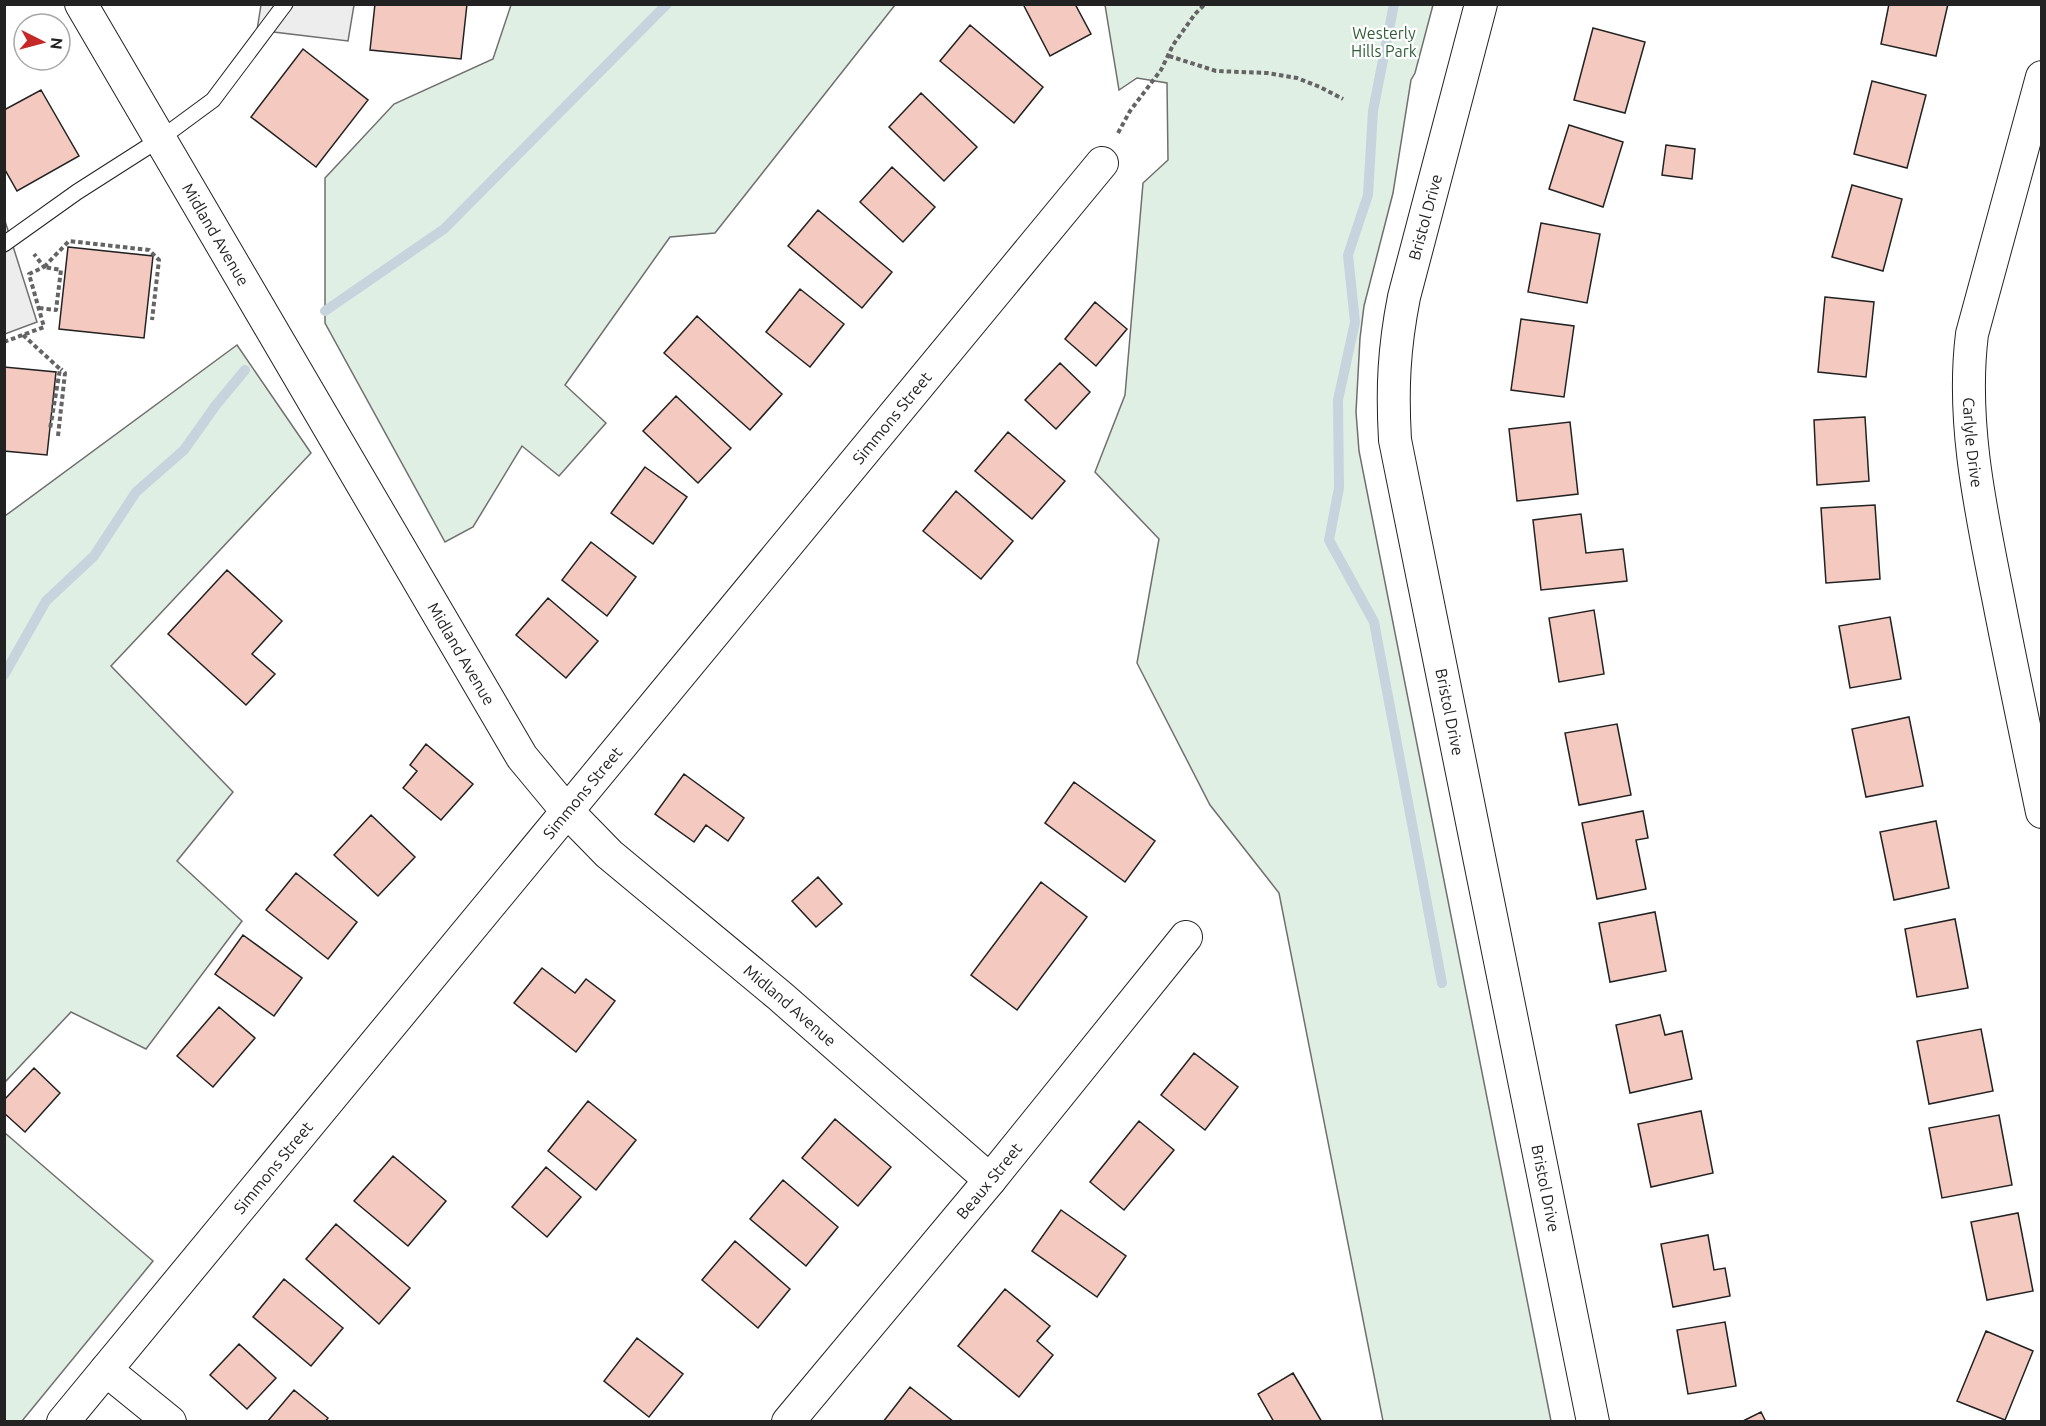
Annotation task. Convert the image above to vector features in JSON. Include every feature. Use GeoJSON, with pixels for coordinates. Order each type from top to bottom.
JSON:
{"type":"FeatureCollection","features":[{"type":"Feature","properties":{"kind":"street","name":"Midland Avenue"},"geometry":{"type":"LineString","coordinates":[[81,4],[522,757],[566,810],[609,854],[780,996],[990,1180]]}},
{"type":"Feature","properties":{"kind":"street","name":"Bristol Drive"},"geometry":{"type":"LineString","coordinates":[[1481,4],[1404,297],[1395,341],[1393,396],[1395,440],[1593,1422]]}},
{"type":"Feature","properties":{"kind":"street","name":"Carlyle Drive"},"geometry":{"type":"LineString","coordinates":[[2042,77],[1972,334],[1970,355],[1970,428],[1982,515],[2042,812]]}},
{"type":"Feature","properties":{"kind":"street","name":"Simmons Street"},"geometry":{"type":"LineString","coordinates":[[63,1422],[1102,163]]}},
{"type":"Feature","properties":{"kind":"street","name":"Beaux Street"},"geometry":{"type":"LineString","coordinates":[[788,1422],[990,1180],[1186,937]]}},
{"type":"Feature","properties":{"kind":"street"},"geometry":{"type":"LineString","coordinates":[[106,1370],[170,1422]]}},
{"type":"Feature","properties":{"kind":"lane"},"geometry":{"type":"LineString","coordinates":[[4,244],[77,192],[160,140],[213,100],[285,4]]}},
{"type":"Feature","properties":{"kind":"path"},"geometry":{"type":"LineString","coordinates":[[1102,163],[1130,111],[1151,86],[1178,38],[1205,4]]}},
{"type":"Feature","properties":{"kind":"path"},"geometry":{"type":"LineString","coordinates":[[1169,56],[1216,70],[1297,78],[1342,99]]}},
{"type":"Feature","properties":{"kind":"path"},"geometry":{"type":"LineString","coordinates":[[4,342],[44,327],[29,274],[44,267],[69,241],[148,250],[159,260],[152,320]]}},
{"type":"Feature","properties":{"kind":"path"},"geometry":{"type":"LineString","coordinates":[[31,248],[44,267],[61,270],[56,310],[39,308]]}},
{"type":"Feature","properties":{"kind":"path"},"geometry":{"type":"LineString","coordinates":[[22,335],[65,373],[58,436]]}},
{"type":"Feature","properties":{"kind":"path"},"geometry":{"type":"LineString","coordinates":[[50,429],[60,369]]}},
{"type":"Feature","properties":{"kind":"green space"},"geometry":{"type":"Polygon","coordinates":[[[511,5],[895,5],[715,233],[670,237],[565,385],[606,423],[559,476],[522,446],[473,527],[445,542],[325,323],[325,178],[394,104],[493,59],[511,5]]]}},
{"type":"Feature","properties":{"kind":"green space","name":"Westerly Hills Park"},"geometry":{"type":"Polygon","coordinates":[[[1105,5],[1433,5],[1415,73],[1411,80],[1393,193],[1364,306],[1356,412],[1359,451],[1551,1421],[1383,1421],[1279,893],[1210,805],[1137,663],[1159,539],[1095,472],[1125,395],[1143,183],[1168,160],[1167,83],[1137,78],[1119,90],[1105,5]]]}},
{"type":"Feature","properties":{"kind":"green space"},"geometry":{"type":"Polygon","coordinates":[[[237,345],[311,453],[111,666],[233,792],[177,861],[242,921],[146,1049],[71,1012],[5,1082],[5,516],[237,345]]]}},
{"type":"Feature","properties":{"kind":"green space"},"geometry":{"type":"Polygon","coordinates":[[[5,1133],[153,1261],[22,1421],[5,1421],[5,1133]]]}},
{"type":"Feature","properties":{"kind":"shaded area"},"geometry":{"type":"Polygon","coordinates":[[[261,5],[354,5],[348,41],[257,30],[261,5]]]}},
{"type":"Feature","properties":{"kind":"shaded area"},"geometry":{"type":"Polygon","coordinates":[[[4,222],[37,322],[5,334],[4,222]]]}},
{"type":"Feature","properties":{"kind":"building"},"geometry":{"type":"Polygon","coordinates":[[[375,4],[467,4],[461,59],[370,50],[375,4]]]}},
{"type":"Feature","properties":{"kind":"building"},"geometry":{"type":"Polygon","coordinates":[[[1023,4],[1075,4],[1091,34],[1050,56],[1023,4]]]}},
{"type":"Feature","properties":{"kind":"building"},"geometry":{"type":"Polygon","coordinates":[[[1889,4],[1948,4],[1936,56],[1881,44],[1889,4]]]}},
{"type":"Feature","properties":{"kind":"building"},"geometry":{"type":"Polygon","coordinates":[[[970,25],[1043,87],[1014,123],[940,61],[970,25]]]}},
{"type":"Feature","properties":{"kind":"building"},"geometry":{"type":"Polygon","coordinates":[[[1593,28],[1645,42],[1625,113],[1574,100],[1593,28]]]}},
{"type":"Feature","properties":{"kind":"building"},"geometry":{"type":"Polygon","coordinates":[[[303,49],[368,100],[316,167],[251,117],[303,49]]]}},
{"type":"Feature","properties":{"kind":"building"},"geometry":{"type":"Polygon","coordinates":[[[1872,81],[1926,95],[1907,168],[1854,154],[1872,81]]]}},
{"type":"Feature","properties":{"kind":"building"},"geometry":{"type":"Polygon","coordinates":[[[41,90],[79,156],[17,191],[4,168],[4,110],[41,90]]]}},
{"type":"Feature","properties":{"kind":"building"},"geometry":{"type":"Polygon","coordinates":[[[921,93],[977,147],[944,181],[889,127],[921,93]]]}},
{"type":"Feature","properties":{"kind":"building"},"geometry":{"type":"Polygon","coordinates":[[[1569,125],[1623,142],[1603,207],[1549,189],[1569,125]]]}},
{"type":"Feature","properties":{"kind":"building"},"geometry":{"type":"Polygon","coordinates":[[[1666,145],[1695,149],[1692,179],[1662,175],[1666,145]]]}},
{"type":"Feature","properties":{"kind":"building"},"geometry":{"type":"Polygon","coordinates":[[[892,167],[935,207],[903,242],[860,202],[892,167]]]}},
{"type":"Feature","properties":{"kind":"building"},"geometry":{"type":"Polygon","coordinates":[[[1852,185],[1902,199],[1883,271],[1832,257],[1852,185]]]}},
{"type":"Feature","properties":{"kind":"building"},"geometry":{"type":"Polygon","coordinates":[[[818,210],[892,272],[862,308],[788,246],[818,210]]]}},
{"type":"Feature","properties":{"kind":"building"},"geometry":{"type":"Polygon","coordinates":[[[1541,223],[1600,234],[1587,303],[1528,292],[1541,223]]]}},
{"type":"Feature","properties":{"kind":"building"},"geometry":{"type":"Polygon","coordinates":[[[68,247],[153,256],[144,338],[59,329],[68,247]]]}},
{"type":"Feature","properties":{"kind":"building"},"geometry":{"type":"Polygon","coordinates":[[[800,289],[844,324],[810,367],[766,332],[800,289]]]}},
{"type":"Feature","properties":{"kind":"building"},"geometry":{"type":"Polygon","coordinates":[[[1825,297],[1874,302],[1866,377],[1818,372],[1825,297]]]}},
{"type":"Feature","properties":{"kind":"building"},"geometry":{"type":"Polygon","coordinates":[[[1095,302],[1127,329],[1096,366],[1065,339],[1095,302]]]}},
{"type":"Feature","properties":{"kind":"building"},"geometry":{"type":"Polygon","coordinates":[[[697,316],[782,394],[750,430],[664,353],[697,316]]]}},
{"type":"Feature","properties":{"kind":"building"},"geometry":{"type":"Polygon","coordinates":[[[1521,319],[1574,326],[1564,397],[1511,390],[1521,319]]]}},
{"type":"Feature","properties":{"kind":"building"},"geometry":{"type":"Polygon","coordinates":[[[1060,363],[1090,392],[1056,429],[1025,400],[1060,363]]]}},
{"type":"Feature","properties":{"kind":"building"},"geometry":{"type":"Polygon","coordinates":[[[4,367],[56,372],[47,455],[4,451],[4,367]]]}},
{"type":"Feature","properties":{"kind":"building"},"geometry":{"type":"Polygon","coordinates":[[[676,396],[731,448],[698,483],[643,431],[676,396]]]}},
{"type":"Feature","properties":{"kind":"building"},"geometry":{"type":"Polygon","coordinates":[[[1865,417],[1869,481],[1817,485],[1814,420],[1865,417]]]}},
{"type":"Feature","properties":{"kind":"building"},"geometry":{"type":"Polygon","coordinates":[[[1570,422],[1578,494],[1517,501],[1509,429],[1570,422]]]}},
{"type":"Feature","properties":{"kind":"building"},"geometry":{"type":"Polygon","coordinates":[[[1008,432],[1065,481],[1032,519],[975,471],[1008,432]]]}},
{"type":"Feature","properties":{"kind":"building"},"geometry":{"type":"Polygon","coordinates":[[[645,467],[687,497],[653,544],[611,513],[645,467]]]}},
{"type":"Feature","properties":{"kind":"building"},"geometry":{"type":"Polygon","coordinates":[[[956,491],[1013,541],[981,579],[923,531],[956,491]]]}},
{"type":"Feature","properties":{"kind":"building"},"geometry":{"type":"Polygon","coordinates":[[[1875,505],[1880,579],[1826,583],[1821,508],[1875,505]]]}},
{"type":"Feature","properties":{"kind":"building"},"geometry":{"type":"Polygon","coordinates":[[[1581,514],[1586,553],[1623,549],[1627,581],[1541,590],[1533,520],[1581,514]]]}},
{"type":"Feature","properties":{"kind":"building"},"geometry":{"type":"Polygon","coordinates":[[[591,542],[636,577],[607,616],[562,580],[591,542]]]}},
{"type":"Feature","properties":{"kind":"building"},"geometry":{"type":"Polygon","coordinates":[[[227,570],[282,621],[252,654],[275,674],[246,705],[168,634],[227,570]]]}},
{"type":"Feature","properties":{"kind":"building"},"geometry":{"type":"Polygon","coordinates":[[[548,598],[598,641],[566,678],[516,635],[548,598]]]}},
{"type":"Feature","properties":{"kind":"building"},"geometry":{"type":"Polygon","coordinates":[[[1594,610],[1604,674],[1559,682],[1549,618],[1594,610]]]}},
{"type":"Feature","properties":{"kind":"building"},"geometry":{"type":"Polygon","coordinates":[[[1890,617],[1901,679],[1850,688],[1839,626],[1890,617]]]}},
{"type":"Feature","properties":{"kind":"building"},"geometry":{"type":"Polygon","coordinates":[[[1909,717],[1923,786],[1866,797],[1852,729],[1909,717]]]}},
{"type":"Feature","properties":{"kind":"building"},"geometry":{"type":"Polygon","coordinates":[[[1617,724],[1631,795],[1579,805],[1565,733],[1617,724]]]}},
{"type":"Feature","properties":{"kind":"building"},"geometry":{"type":"Polygon","coordinates":[[[426,744],[473,784],[441,820],[403,788],[417,771],[410,765],[426,744]]]}},
{"type":"Feature","properties":{"kind":"building"},"geometry":{"type":"Polygon","coordinates":[[[684,774],[744,818],[728,841],[706,825],[694,842],[655,814],[684,774]]]}},
{"type":"Feature","properties":{"kind":"building"},"geometry":{"type":"Polygon","coordinates":[[[1074,782],[1155,841],[1125,882],[1045,823],[1074,782]]]}},
{"type":"Feature","properties":{"kind":"building"},"geometry":{"type":"Polygon","coordinates":[[[1643,811],[1648,838],[1636,840],[1646,889],[1597,899],[1582,823],[1643,811]]]}},
{"type":"Feature","properties":{"kind":"building"},"geometry":{"type":"Polygon","coordinates":[[[371,815],[415,857],[378,896],[334,855],[371,815]]]}},
{"type":"Feature","properties":{"kind":"building"},"geometry":{"type":"Polygon","coordinates":[[[1936,821],[1949,888],[1894,900],[1880,832],[1936,821]]]}},
{"type":"Feature","properties":{"kind":"building"},"geometry":{"type":"Polygon","coordinates":[[[296,873],[357,922],[328,959],[266,910],[296,873]]]}},
{"type":"Feature","properties":{"kind":"building"},"geometry":{"type":"Polygon","coordinates":[[[818,877],[842,904],[816,927],[792,901],[818,877]]]}},
{"type":"Feature","properties":{"kind":"building"},"geometry":{"type":"Polygon","coordinates":[[[1041,882],[1087,917],[1017,1010],[971,975],[1041,882]]]}},
{"type":"Feature","properties":{"kind":"building"},"geometry":{"type":"Polygon","coordinates":[[[1655,912],[1666,971],[1610,982],[1599,923],[1655,912]]]}},
{"type":"Feature","properties":{"kind":"building"},"geometry":{"type":"Polygon","coordinates":[[[1955,919],[1968,988],[1917,997],[1905,929],[1955,919]]]}},
{"type":"Feature","properties":{"kind":"building"},"geometry":{"type":"Polygon","coordinates":[[[243,935],[302,978],[274,1016],[215,974],[243,935]]]}},
{"type":"Feature","properties":{"kind":"building"},"geometry":{"type":"Polygon","coordinates":[[[542,968],[575,993],[586,979],[615,1001],[576,1052],[514,1003],[542,968]]]}},
{"type":"Feature","properties":{"kind":"building"},"geometry":{"type":"Polygon","coordinates":[[[219,1007],[255,1038],[213,1087],[177,1056],[219,1007]]]}},
{"type":"Feature","properties":{"kind":"building"},"geometry":{"type":"Polygon","coordinates":[[[1660,1015],[1665,1035],[1682,1031],[1692,1079],[1630,1093],[1616,1025],[1660,1015]]]}},
{"type":"Feature","properties":{"kind":"building"},"geometry":{"type":"Polygon","coordinates":[[[1981,1029],[1993,1091],[1929,1104],[1917,1041],[1981,1029]]]}},
{"type":"Feature","properties":{"kind":"building"},"geometry":{"type":"Polygon","coordinates":[[[1194,1053],[1238,1087],[1205,1130],[1161,1095],[1194,1053]]]}},
{"type":"Feature","properties":{"kind":"building"},"geometry":{"type":"Polygon","coordinates":[[[34,1068],[60,1093],[25,1132],[4,1113],[4,1100],[34,1068]]]}},
{"type":"Feature","properties":{"kind":"building"},"geometry":{"type":"Polygon","coordinates":[[[588,1101],[636,1140],[596,1190],[548,1151],[588,1101]]]}},
{"type":"Feature","properties":{"kind":"building"},"geometry":{"type":"Polygon","coordinates":[[[1701,1111],[1713,1173],[1651,1187],[1638,1124],[1701,1111]]]}},
{"type":"Feature","properties":{"kind":"building"},"geometry":{"type":"Polygon","coordinates":[[[1999,1115],[2012,1185],[1942,1198],[1929,1128],[1999,1115]]]}},
{"type":"Feature","properties":{"kind":"building"},"geometry":{"type":"Polygon","coordinates":[[[835,1119],[891,1167],[858,1206],[802,1158],[835,1119]]]}},
{"type":"Feature","properties":{"kind":"building"},"geometry":{"type":"Polygon","coordinates":[[[1139,1121],[1174,1150],[1124,1210],[1090,1182],[1139,1121]]]}},
{"type":"Feature","properties":{"kind":"building"},"geometry":{"type":"Polygon","coordinates":[[[393,1156],[446,1201],[408,1246],[354,1201],[393,1156]]]}},
{"type":"Feature","properties":{"kind":"building"},"geometry":{"type":"Polygon","coordinates":[[[546,1167],[581,1197],[547,1237],[512,1207],[546,1167]]]}},
{"type":"Feature","properties":{"kind":"building"},"geometry":{"type":"Polygon","coordinates":[[[783,1180],[838,1227],[806,1266],[750,1219],[783,1180]]]}},
{"type":"Feature","properties":{"kind":"building"},"geometry":{"type":"Polygon","coordinates":[[[1061,1210],[1126,1256],[1097,1297],[1032,1251],[1061,1210]]]}},
{"type":"Feature","properties":{"kind":"building"},"geometry":{"type":"Polygon","coordinates":[[[2018,1213],[2033,1291],[1987,1300],[1971,1222],[2018,1213]]]}},
{"type":"Feature","properties":{"kind":"building"},"geometry":{"type":"Polygon","coordinates":[[[336,1224],[410,1288],[379,1324],[306,1259],[336,1224]]]}},
{"type":"Feature","properties":{"kind":"building"},"geometry":{"type":"Polygon","coordinates":[[[1708,1235],[1714,1270],[1725,1268],[1730,1296],[1673,1307],[1661,1244],[1708,1235]]]}},
{"type":"Feature","properties":{"kind":"building"},"geometry":{"type":"Polygon","coordinates":[[[735,1241],[790,1289],[758,1328],[702,1280],[735,1241]]]}},
{"type":"Feature","properties":{"kind":"building"},"geometry":{"type":"Polygon","coordinates":[[[284,1279],[343,1328],[311,1366],[253,1317],[284,1279]]]}},
{"type":"Feature","properties":{"kind":"building"},"geometry":{"type":"Polygon","coordinates":[[[1005,1289],[1050,1326],[1037,1341],[1053,1355],[1019,1397],[958,1346],[1005,1289]]]}},
{"type":"Feature","properties":{"kind":"building"},"geometry":{"type":"Polygon","coordinates":[[[1725,1322],[1736,1386],[1688,1394],[1677,1330],[1725,1322]]]}},
{"type":"Feature","properties":{"kind":"building"},"geometry":{"type":"Polygon","coordinates":[[[1986,1331],[2033,1351],[2005,1420],[1957,1401],[1986,1331]]]}},
{"type":"Feature","properties":{"kind":"building"},"geometry":{"type":"Polygon","coordinates":[[[637,1338],[683,1374],[649,1417],[604,1381],[637,1338]]]}},
{"type":"Feature","properties":{"kind":"building"},"geometry":{"type":"Polygon","coordinates":[[[239,1344],[276,1378],[247,1409],[210,1375],[239,1344]]]}},
{"type":"Feature","properties":{"kind":"building"},"geometry":{"type":"Polygon","coordinates":[[[1293,1373],[1322,1422],[1274,1422],[1258,1394],[1293,1373]]]}},
{"type":"Feature","properties":{"kind":"building"},"geometry":{"type":"Polygon","coordinates":[[[910,1387],[954,1422],[883,1422],[910,1387]]]}},
{"type":"Feature","properties":{"kind":"building"},"geometry":{"type":"Polygon","coordinates":[[[294,1390],[328,1418],[325,1422],[267,1422],[294,1390]]]}},
{"type":"Feature","properties":{"kind":"building"},"geometry":{"type":"Polygon","coordinates":[[[1761,1412],[1766,1422],[1741,1422],[1761,1412]]]}},
{"type":"Feature","properties":{"kind":"waterway"},"geometry":{"type":"LineString","coordinates":[[325,311],[444,229],[667,4]]}},
{"type":"Feature","properties":{"kind":"waterway"},"geometry":{"type":"LineString","coordinates":[[1394,4],[1373,111],[1368,195],[1348,255],[1355,322],[1338,400],[1339,488],[1329,540],[1374,622],[1442,983]]}},
{"type":"Feature","properties":{"kind":"waterway"},"geometry":{"type":"LineString","coordinates":[[4,675],[46,601],[94,556],[136,492],[184,450],[216,405],[245,370]]}}]}
